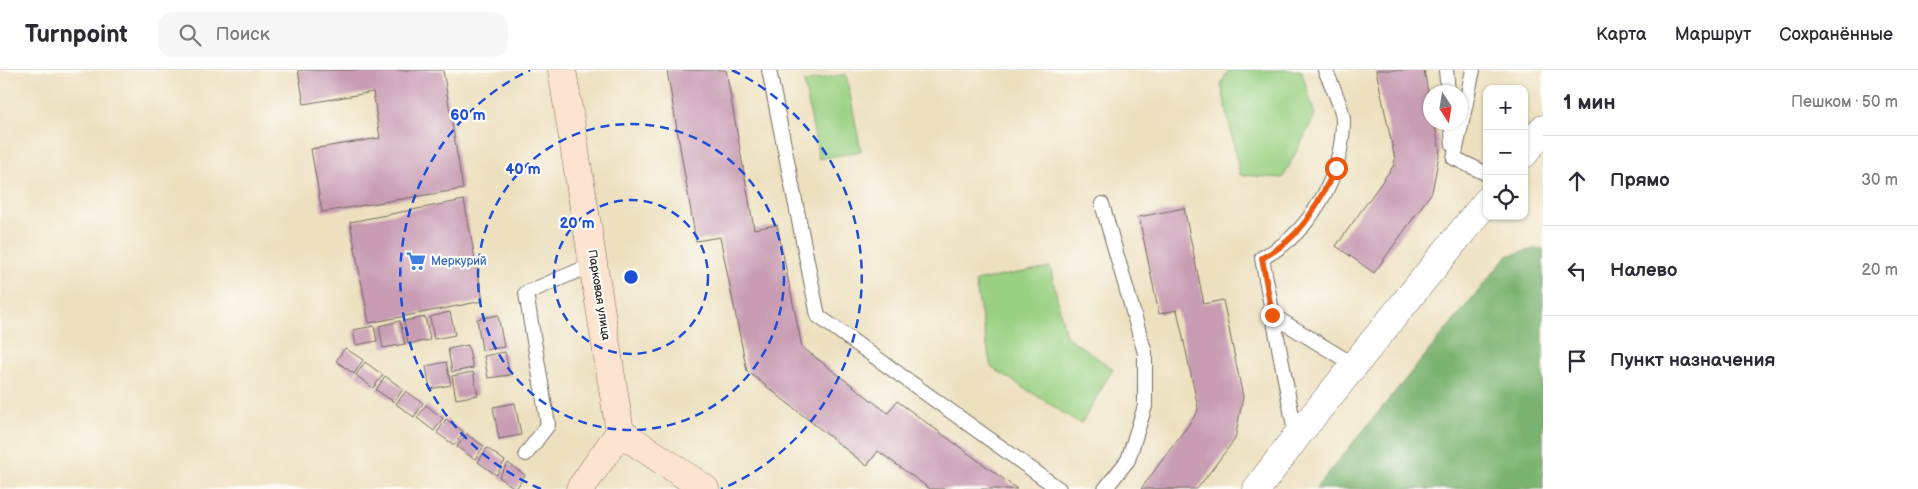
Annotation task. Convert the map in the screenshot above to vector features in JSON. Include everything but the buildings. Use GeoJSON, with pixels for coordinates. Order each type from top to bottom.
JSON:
{"type":"FeatureCollection","features":[{"type":"Feature","properties":{"kind":"street","name":"Парковая улица"},"geometry":{"type":"LineString","coordinates":[[562,70],[620,432]]}},
{"type":"Feature","properties":{"kind":"street"},"geometry":{"type":"LineString","coordinates":[[1528,149],[1543,129]]}},
{"type":"Feature","properties":{"kind":"street"},"geometry":{"type":"LineString","coordinates":[[1257,489],[1296,437],[1483,206]]}},
{"type":"Feature","properties":{"kind":"street"},"geometry":{"type":"LineString","coordinates":[[580,489],[620,432],[706,489]]}},
{"type":"Feature","properties":{"kind":"lane"},"geometry":{"type":"LineString","coordinates":[[769,70],[818,316],[1059,489]]}},
{"type":"Feature","properties":{"kind":"lane"},"geometry":{"type":"LineString","coordinates":[[1296,437],[1262,258],[1278,250],[1312,216],[1336,168],[1343,119],[1325,70]]}},
{"type":"Feature","properties":{"kind":"lane"},"geometry":{"type":"LineString","coordinates":[[1446,70],[1447,85]]}},
{"type":"Feature","properties":{"kind":"lane"},"geometry":{"type":"LineString","coordinates":[[1454,158],[1473,70]]}},
{"type":"Feature","properties":{"kind":"lane"},"geometry":{"type":"LineString","coordinates":[[1452,130],[1454,158]]}},
{"type":"Feature","properties":{"kind":"lane"},"geometry":{"type":"LineString","coordinates":[[1454,158],[1483,172]]}},
{"type":"Feature","properties":{"kind":"lane"},"geometry":{"type":"LineString","coordinates":[[1102,204],[1146,353],[1145,406],[1128,460],[1105,489]]}},
{"type":"Feature","properties":{"kind":"lane"},"geometry":{"type":"LineString","coordinates":[[526,454],[548,425],[526,293],[594,264]]}},
{"type":"Feature","properties":{"kind":"lane"},"geometry":{"type":"LineString","coordinates":[[1272,315],[1354,366]]}},
{"type":"Feature","properties":{"kind":"green space"},"geometry":{"type":"Polygon","coordinates":[[[1229,70],[1301,70],[1315,115],[1283,178],[1240,175],[1221,84],[1229,70]]]}},
{"type":"Feature","properties":{"kind":"green space"},"geometry":{"type":"Polygon","coordinates":[[[846,74],[861,151],[819,159],[804,82],[846,74]]]}},
{"type":"Feature","properties":{"kind":"green space"},"geometry":{"type":"Polygon","coordinates":[[[1533,249],[1543,249],[1543,489],[1315,489],[1507,256],[1533,249]]]}},
{"type":"Feature","properties":{"kind":"green space"},"geometry":{"type":"Polygon","coordinates":[[[1050,267],[1066,336],[1113,369],[1081,424],[991,367],[975,281],[1050,267]]]}},
{"type":"Feature","properties":{"kind":"place","name":"Меркурий"},"geometry":{"type":"Point","coordinates":[416,261]}},
{"type":"Feature","properties":{"kind":"route"},"geometry":{"type":"LineString","coordinates":[[1272,315],[1262,258],[1278,250],[1312,216],[1336,168]]}}]}
